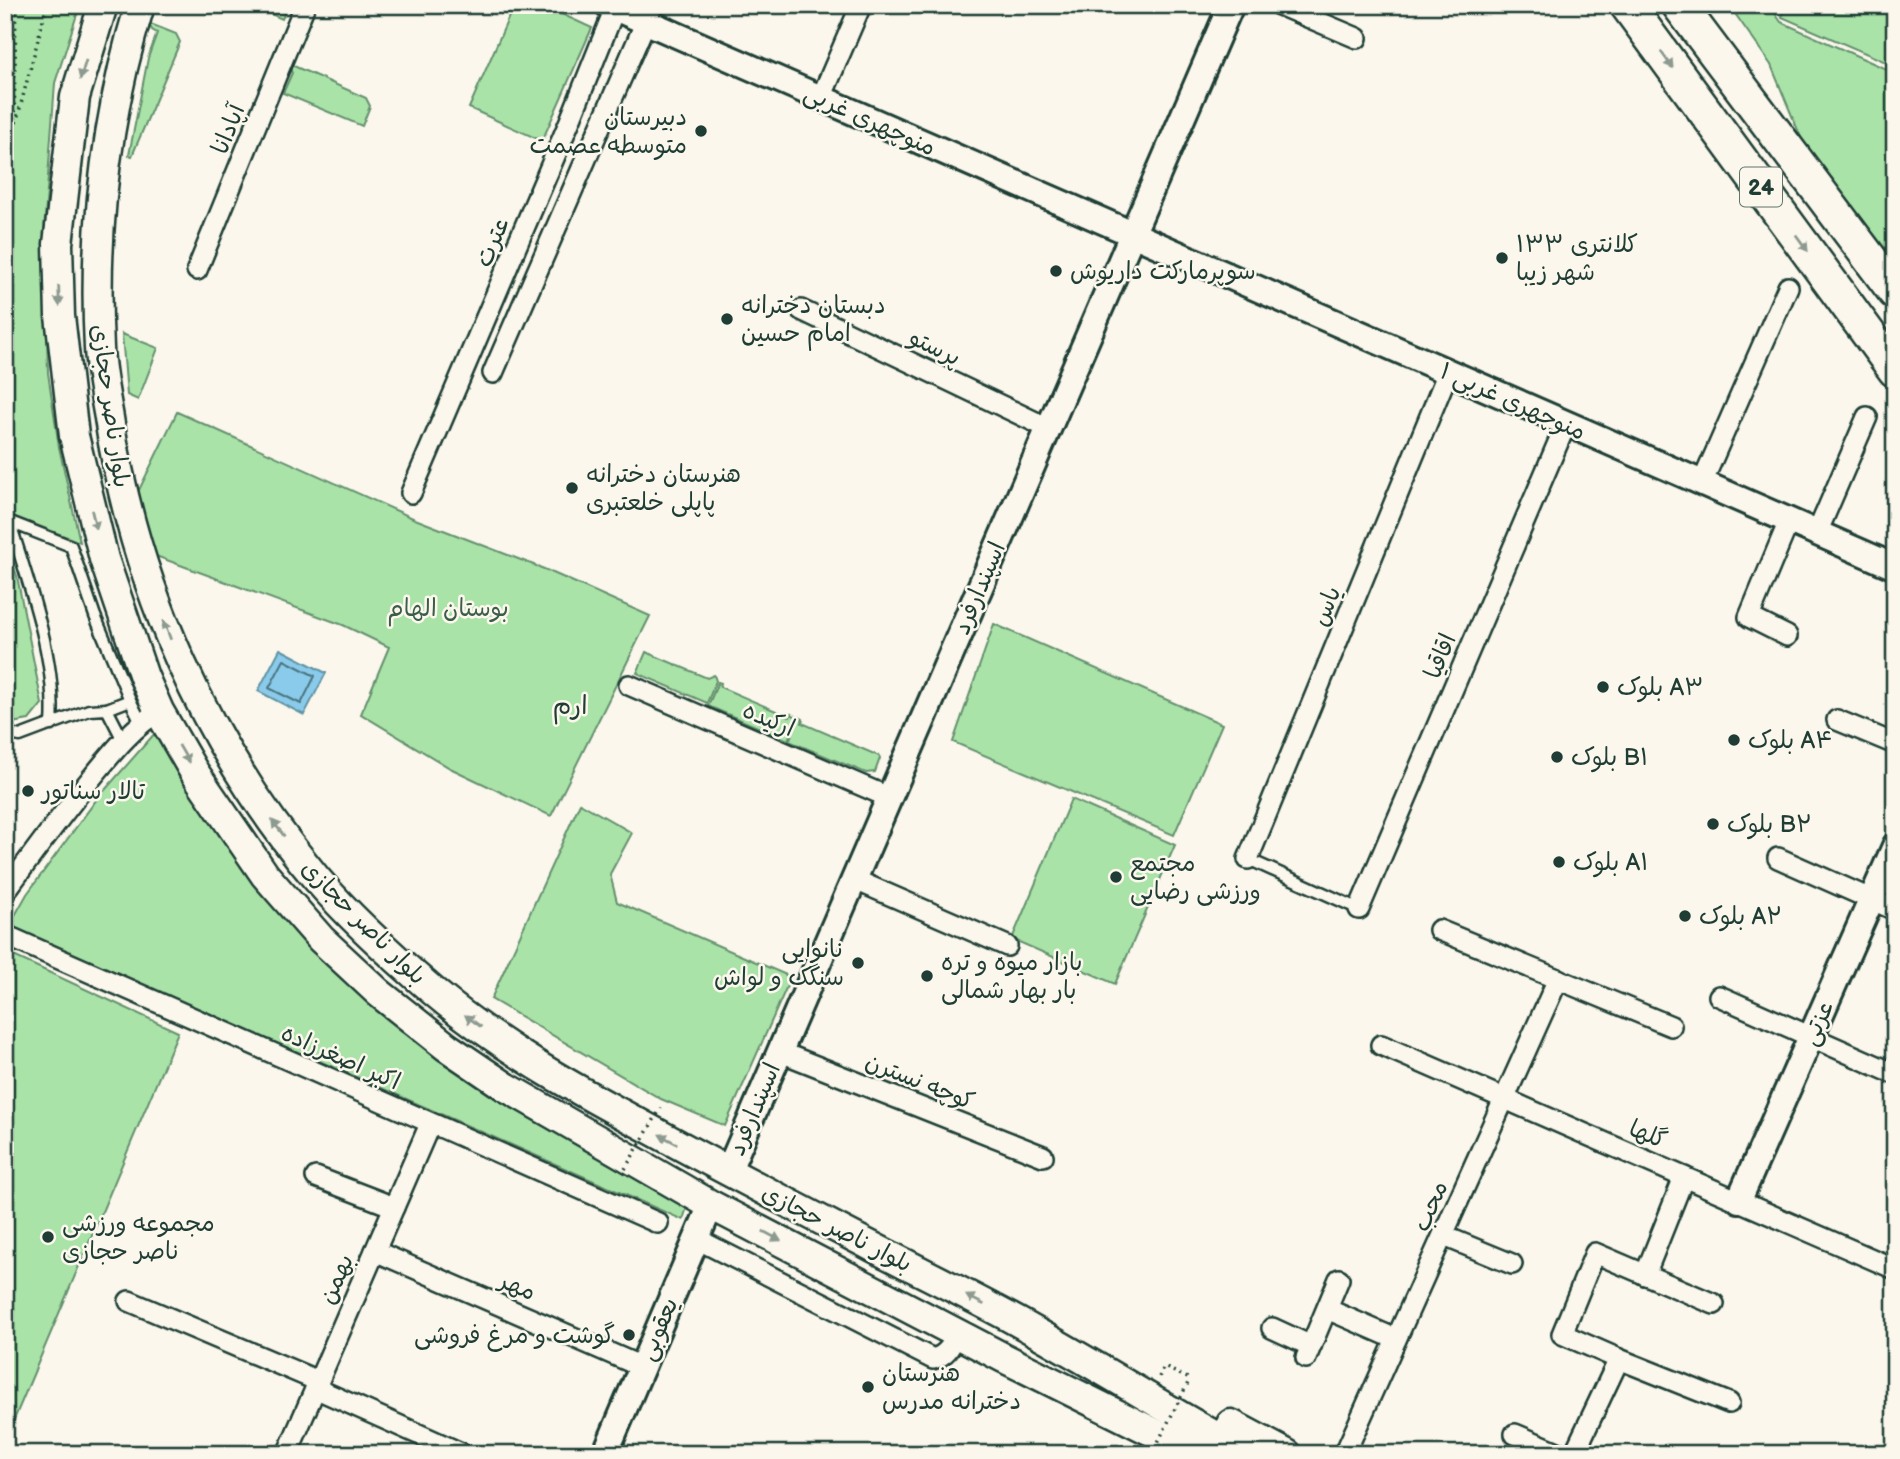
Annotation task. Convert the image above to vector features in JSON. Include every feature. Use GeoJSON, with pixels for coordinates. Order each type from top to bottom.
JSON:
{"type":"FeatureCollection","features":[{"type":"Feature","properties":{"kind":"highway","name":"24"},"geometry":{"type":"LineString","coordinates":[[1627,5],[1895,370]]}},
{"type":"Feature","properties":{"kind":"highway","name":"24"},"geometry":{"type":"LineString","coordinates":[[1679,5],[1895,292]]}},
{"type":"Feature","properties":{"kind":"highway"},"geometry":{"type":"LineString","coordinates":[[1702,5],[1811,181]]}},
{"type":"Feature","properties":{"kind":"main road","name":"بلوار ناصر حجازی"},"geometry":{"type":"LineString","coordinates":[[103,5],[75,97],[58,244],[60,316],[74,436],[104,559],[144,677],[150,717],[193,770],[265,875],[321,939],[379,993],[447,1047],[506,1087],[711,1205],[957,1334],[1197,1454]]}},
{"type":"Feature","properties":{"kind":"main road","name":"بلوار ناصر حجازی"},"geometry":{"type":"LineString","coordinates":[[140,5],[124,56],[102,185],[99,351],[111,429],[128,517],[174,647],[209,722],[270,818],[317,879],[379,944],[418,978],[508,1046],[586,1095],[728,1172],[1018,1322],[1248,1454]]}},
{"type":"Feature","properties":{"kind":"main road"},"geometry":{"type":"LineString","coordinates":[[1018,1322],[1197,1406],[1287,1454]]}},
{"type":"Feature","properties":{"kind":"main road"},"geometry":{"type":"LineString","coordinates":[[1004,1358],[1162,1454]]}},
{"type":"Feature","properties":{"kind":"street","name":"آپادانا"},"geometry":{"type":"LineString","coordinates":[[197,270],[304,5]]}},
{"type":"Feature","properties":{"kind":"street"},"geometry":{"type":"LineString","coordinates":[[821,98],[861,5]]}},
{"type":"Feature","properties":{"kind":"street","name":"اسپندارفرد"},"geometry":{"type":"LineString","coordinates":[[728,1172],[1231,5]]}},
{"type":"Feature","properties":{"kind":"street"},"geometry":{"type":"LineString","coordinates":[[1279,5],[1357,38]]}},
{"type":"Feature","properties":{"kind":"street","name":"منوچهری غربی"},"geometry":{"type":"LineString","coordinates":[[611,7],[649,14],[821,98],[1132,234]]}},
{"type":"Feature","properties":{"kind":"street","name":"عترت"},"geometry":{"type":"LineString","coordinates":[[411,494],[569,123],[611,7]]}},
{"type":"Feature","properties":{"kind":"street"},"geometry":{"type":"LineString","coordinates":[[493,373],[649,14]]}},
{"type":"Feature","properties":{"kind":"street","name":"منوچهری غربی ۱"},"geometry":{"type":"LineString","coordinates":[[1132,234],[1895,567]]}},
{"type":"Feature","properties":{"kind":"street"},"geometry":{"type":"LineString","coordinates":[[1702,483],[1788,287]]}},
{"type":"Feature","properties":{"kind":"street","name":"پرستو"},"geometry":{"type":"LineString","coordinates":[[801,310],[1048,428]]}},
{"type":"Feature","properties":{"kind":"street","name":"یاس"},"geometry":{"type":"LineString","coordinates":[[1248,859],[1448,372]]}},
{"type":"Feature","properties":{"kind":"street"},"geometry":{"type":"LineString","coordinates":[[1817,533],[1867,417]]}},
{"type":"Feature","properties":{"kind":"street","name":"اقاقیا"},"geometry":{"type":"LineString","coordinates":[[1359,909],[1566,424]]}},
{"type":"Feature","properties":{"kind":"street"},"geometry":{"type":"LineString","coordinates":[[1787,636],[1749,617],[1789,521]]}},
{"type":"Feature","properties":{"kind":"street","name":"ارکیده"},"geometry":{"type":"LineString","coordinates":[[629,685],[888,797]]}},
{"type":"Feature","properties":{"kind":"street"},"geometry":{"type":"LineString","coordinates":[[5,892],[123,740],[150,717]]}},
{"type":"Feature","properties":{"kind":"street"},"geometry":{"type":"LineString","coordinates":[[1838,720],[1895,744]]}},
{"type":"Feature","properties":{"kind":"street","name":"عزتی"},"geometry":{"type":"LineString","coordinates":[[1739,1200],[1895,846]]}},
{"type":"Feature","properties":{"kind":"street"},"geometry":{"type":"LineString","coordinates":[[1778,858],[1895,910]]}},
{"type":"Feature","properties":{"kind":"street"},"geometry":{"type":"LineString","coordinates":[[853,879],[1007,946]]}},
{"type":"Feature","properties":{"kind":"street"},"geometry":{"type":"LineString","coordinates":[[1439,930],[1671,1026]]}},
{"type":"Feature","properties":{"kind":"street","name":"اکبر اصغرزاده"},"geometry":{"type":"LineString","coordinates":[[5,935],[658,1223]]}},
{"type":"Feature","properties":{"kind":"street","name":"محب"},"geometry":{"type":"LineString","coordinates":[[1345,1453],[1558,979]]}},
{"type":"Feature","properties":{"kind":"street"},"geometry":{"type":"LineString","coordinates":[[1719,996],[1895,1074]]}},
{"type":"Feature","properties":{"kind":"street","name":"گلها"},"geometry":{"type":"LineString","coordinates":[[1381,1045],[1895,1269]]}},
{"type":"Feature","properties":{"kind":"street","name":"کوچه نسترن"},"geometry":{"type":"LineString","coordinates":[[778,1051],[1043,1156]]}},
{"type":"Feature","properties":{"kind":"street","name":"بهمن"},"geometry":{"type":"LineString","coordinates":[[287,1454],[430,1124]]}},
{"type":"Feature","properties":{"kind":"street"},"geometry":{"type":"LineString","coordinates":[[316,1177],[394,1207]]}},
{"type":"Feature","properties":{"kind":"street"},"geometry":{"type":"LineString","coordinates":[[1645,1275],[1684,1177]]}},
{"type":"Feature","properties":{"kind":"street","name":"یعقوبی"},"geometry":{"type":"LineString","coordinates":[[605,1454],[711,1205]]}},
{"type":"Feature","properties":{"kind":"street"},"geometry":{"type":"LineString","coordinates":[[1444,1236],[1512,1264]]}},
{"type":"Feature","properties":{"kind":"street"},"geometry":{"type":"LineString","coordinates":[[697,1239],[933,1359],[942,1356],[949,1349],[957,1334]]}},
{"type":"Feature","properties":{"kind":"street","name":"مهر"},"geometry":{"type":"LineString","coordinates":[[375,1251],[642,1367]]}},
{"type":"Feature","properties":{"kind":"street"},"geometry":{"type":"LineString","coordinates":[[1714,1304],[1595,1254],[1562,1334],[1729,1403]]}},
{"type":"Feature","properties":{"kind":"street"},"geometry":{"type":"LineString","coordinates":[[1272,1328],[1308,1352],[1339,1279]]}},
{"type":"Feature","properties":{"kind":"street"},"geometry":{"type":"LineString","coordinates":[[129,1301],[317,1384],[463,1454]]}},
{"type":"Feature","properties":{"kind":"street"},"geometry":{"type":"LineString","coordinates":[[1327,1309],[1396,1339]]}},
{"type":"Feature","properties":{"kind":"street"},"geometry":{"type":"LineString","coordinates":[[1574,1454],[1619,1359]]}},
{"type":"Feature","properties":{"kind":"street"},"geometry":{"type":"LineString","coordinates":[[1515,1434],[1562,1454]]}},
{"type":"Feature","properties":{"kind":"lane"},"geometry":{"type":"LineString","coordinates":[[7,524],[71,546],[95,616],[130,700],[150,717]]}},
{"type":"Feature","properties":{"kind":"lane"},"geometry":{"type":"LineString","coordinates":[[7,524],[23,560],[49,666],[54,705],[52,724]]}},
{"type":"Feature","properties":{"kind":"lane"},"geometry":{"type":"LineString","coordinates":[[5,733],[20,736],[89,710],[107,709],[130,700]]}},
{"type":"Feature","properties":{"kind":"lane"},"geometry":{"type":"LineString","coordinates":[[107,709],[123,740]]}},
{"type":"Feature","properties":{"kind":"lane"},"geometry":{"type":"LineString","coordinates":[[1248,859],[1359,909]]}},
{"type":"Feature","properties":{"kind":"path"},"geometry":{"type":"LineString","coordinates":[[14,128],[16,5]]}},
{"type":"Feature","properties":{"kind":"path"},"geometry":{"type":"LineString","coordinates":[[5,137],[14,128],[47,5]]}},
{"type":"Feature","properties":{"kind":"path"},"geometry":{"type":"LineString","coordinates":[[625,1169],[661,1108]]}},
{"type":"Feature","properties":{"kind":"path"},"geometry":{"type":"LineString","coordinates":[[1152,1454],[1190,1379],[1164,1367]]}},
{"type":"Feature","properties":{"kind":"green space"},"geometry":{"type":"Polygon","coordinates":[[[5,5],[80,5],[55,83],[44,231],[48,373],[59,447],[80,542],[5,513],[5,5]]]}},
{"type":"Feature","properties":{"kind":"green space"},"geometry":{"type":"Polygon","coordinates":[[[251,5],[288,5],[282,19],[251,5]]]}},
{"type":"Feature","properties":{"kind":"green space"},"geometry":{"type":"Polygon","coordinates":[[[514,5],[542,5],[592,28],[542,141],[469,108],[514,5]]]}},
{"type":"Feature","properties":{"kind":"green space"},"geometry":{"type":"Polygon","coordinates":[[[1729,5],[1769,5],[1781,22],[1895,73],[1895,274],[1809,157],[1771,65],[1729,5]]]}},
{"type":"Feature","properties":{"kind":"green space"},"geometry":{"type":"Polygon","coordinates":[[[1786,5],[1895,5],[1895,66],[1782,17],[1786,5]]]}},
{"type":"Feature","properties":{"kind":"green space"},"geometry":{"type":"Polygon","coordinates":[[[148,23],[176,34],[180,42],[132,156],[129,155],[148,58],[157,33],[148,23]]]}},
{"type":"Feature","properties":{"kind":"green space"},"geometry":{"type":"Polygon","coordinates":[[[287,63],[366,98],[370,106],[362,126],[283,93],[292,73],[287,63]]]}},
{"type":"Feature","properties":{"kind":"green space"},"geometry":{"type":"Polygon","coordinates":[[[122,334],[158,348],[138,400],[127,395],[122,334]]]}},
{"type":"Feature","properties":{"kind":"green space","name":"بوستان الهام"},"geometry":{"type":"Polygon","coordinates":[[[177,412],[415,519],[544,569],[650,616],[551,816],[450,768],[361,714],[389,647],[343,625],[153,555],[137,494],[177,412]]]}},
{"type":"Feature","properties":{"kind":"green space"},"geometry":{"type":"Polygon","coordinates":[[[5,543],[17,576],[42,704],[29,720],[5,724],[5,543]]]}},
{"type":"Feature","properties":{"kind":"green space"},"geometry":{"type":"Polygon","coordinates":[[[994,624],[1222,724],[1174,835],[953,742],[994,624]]]}},
{"type":"Feature","properties":{"kind":"green space"},"geometry":{"type":"Polygon","coordinates":[[[646,652],[707,678],[714,675],[716,681],[707,703],[637,673],[646,652]]]}},
{"type":"Feature","properties":{"kind":"green space"},"geometry":{"type":"Polygon","coordinates":[[[718,682],[721,683],[720,687],[790,717],[791,714],[797,717],[788,740],[708,706],[718,682]]]}},
{"type":"Feature","properties":{"kind":"green space"},"geometry":{"type":"Polygon","coordinates":[[[799,717],[803,719],[802,723],[879,756],[875,772],[866,773],[789,741],[799,717]]]}},
{"type":"Feature","properties":{"kind":"green space"},"geometry":{"type":"Polygon","coordinates":[[[156,732],[214,827],[257,887],[304,939],[372,1005],[429,1050],[687,1207],[683,1220],[338,1069],[15,933],[13,919],[27,894],[97,799],[156,732]]]}},
{"type":"Feature","properties":{"kind":"green space"},"geometry":{"type":"Polygon","coordinates":[[[1071,799],[1175,845],[1115,984],[1012,939],[1071,799]]]}},
{"type":"Feature","properties":{"kind":"green space"},"geometry":{"type":"Polygon","coordinates":[[[580,803],[632,833],[610,874],[617,902],[791,977],[725,1126],[661,1099],[491,999],[580,803]]]}},
{"type":"Feature","properties":{"kind":"green space","name":"مجموعه ورزشی ناصر حجازی"},"geometry":{"type":"Polygon","coordinates":[[[5,952],[178,1032],[5,1441],[5,952]]]}},
{"type":"Feature","properties":{"kind":"water"},"geometry":{"type":"Polygon","coordinates":[[[280,649],[326,673],[304,715],[258,691],[280,649]]]}},
{"type":"Feature","properties":{"kind":"place","name":"دبیرستان متوسطه عصمت"},"geometry":{"type":"Point","coordinates":[701,131]}},
{"type":"Feature","properties":{"kind":"place","name":"کلانتری ۱۳۳ شهر زیبا"},"geometry":{"type":"Point","coordinates":[1502,258]}},
{"type":"Feature","properties":{"kind":"place","name":"سوپرمارکت داریوش"},"geometry":{"type":"Point","coordinates":[1056,271]}},
{"type":"Feature","properties":{"kind":"place","name":"دبستان دخترانه امام حسین"},"geometry":{"type":"Point","coordinates":[727,319]}},
{"type":"Feature","properties":{"kind":"place","name":"هنرستان دخترانه پاپلی خلعتبری"},"geometry":{"type":"Point","coordinates":[572,488]}},
{"type":"Feature","properties":{"kind":"place","name":"بلوک A۳"},"geometry":{"type":"Point","coordinates":[1603,687]}},
{"type":"Feature","properties":{"kind":"place","name":"بلوک A۴"},"geometry":{"type":"Point","coordinates":[1734,740]}},
{"type":"Feature","properties":{"kind":"place","name":"بلوک B۱"},"geometry":{"type":"Point","coordinates":[1557,757]}},
{"type":"Feature","properties":{"kind":"place","name":"تالار سناتور"},"geometry":{"type":"Point","coordinates":[28,791]}},
{"type":"Feature","properties":{"kind":"place","name":"بلوک B۲"},"geometry":{"type":"Point","coordinates":[1713,824]}},
{"type":"Feature","properties":{"kind":"place","name":"بلوک A۱"},"geometry":{"type":"Point","coordinates":[1559,862]}},
{"type":"Feature","properties":{"kind":"place","name":"مجتمع ورزشی رضایی"},"geometry":{"type":"Point","coordinates":[1116,877]}},
{"type":"Feature","properties":{"kind":"place","name":"بلوک A۲"},"geometry":{"type":"Point","coordinates":[1685,916]}},
{"type":"Feature","properties":{"kind":"place","name":"نانوایی سنگک و لواش"},"geometry":{"type":"Point","coordinates":[858,963]}},
{"type":"Feature","properties":{"kind":"place","name":"بازار میوه و تره بار بهار شمالی"},"geometry":{"type":"Point","coordinates":[927,976]}},
{"type":"Feature","properties":{"kind":"place","name":"مجموعه ورزشی ناصر حجازی"},"geometry":{"type":"Point","coordinates":[48,1237]}},
{"type":"Feature","properties":{"kind":"place","name":"گوشت و مرغ فروشی"},"geometry":{"type":"Point","coordinates":[629,1335]}},
{"type":"Feature","properties":{"kind":"place","name":"هنرستان دخترانه مدرس"},"geometry":{"type":"Point","coordinates":[868,1387]}},
{"type":"Feature","properties":{"kind":"district","name":"ارم"},"geometry":{"type":"Point","coordinates":[570,705]}}]}
